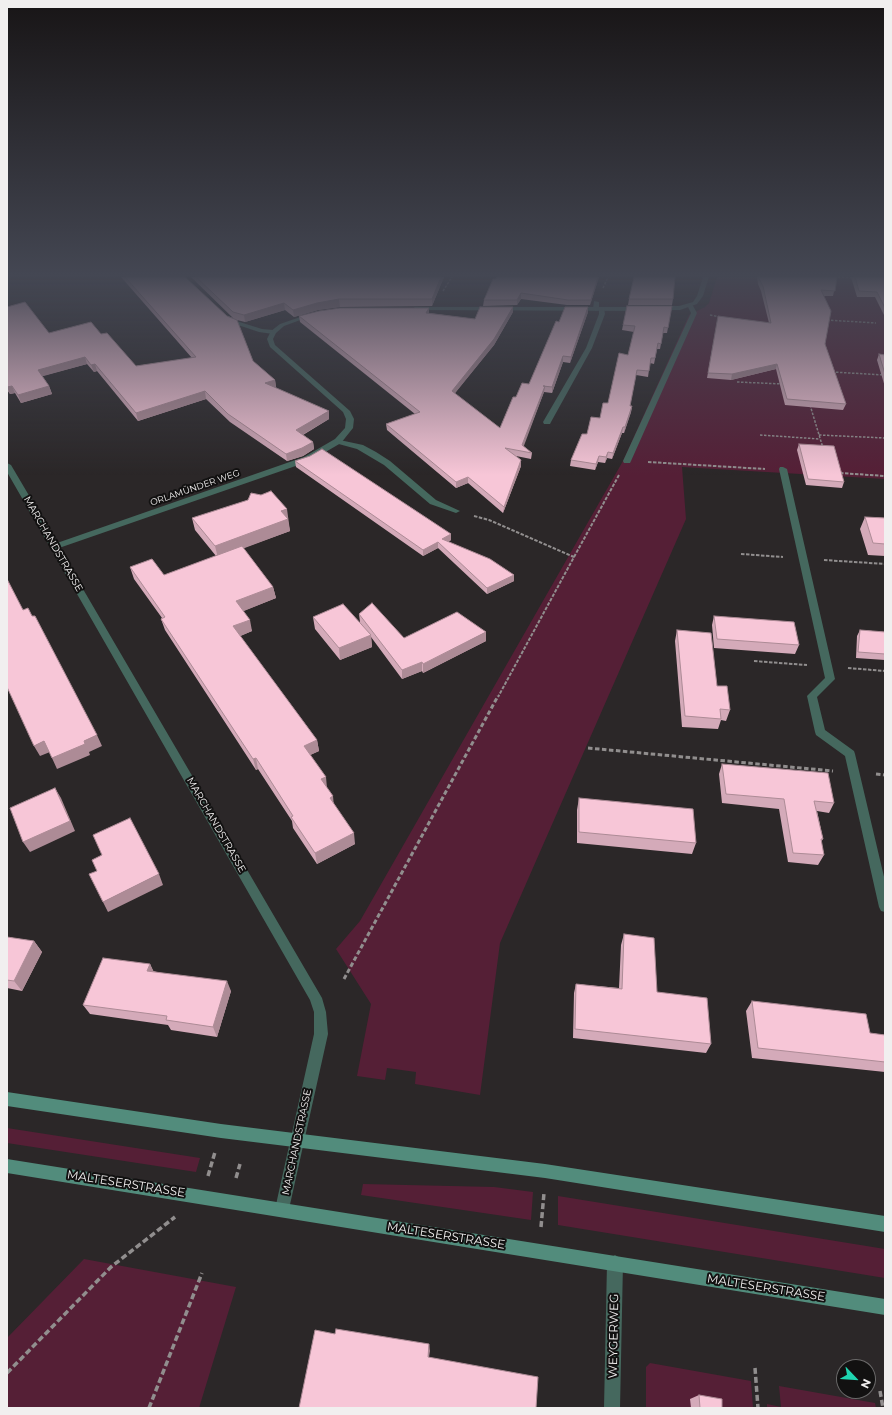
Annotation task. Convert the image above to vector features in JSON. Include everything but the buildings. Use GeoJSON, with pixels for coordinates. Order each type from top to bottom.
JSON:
{"type":"FeatureCollection","features":[{"type":"Feature","properties":{"kind":"main road"},"geometry":{"type":"LineString","coordinates":[[7,1098],[221,1131],[545,1171],[885,1224]]}},
{"type":"Feature","properties":{"kind":"main road","name":"MALTESERSTRASSE"},"geometry":{"type":"LineString","coordinates":[[7,1166],[202,1196],[885,1307]]}},
{"type":"Feature","properties":{"kind":"street","name":"ORLAMÜNDER WEG"},"geometry":{"type":"LineString","coordinates":[[54,547],[300,461],[325,449],[338,440],[349,428],[350,419],[346,411],[272,346],[271,343]]}},
{"type":"Feature","properties":{"kind":"street"},"geometry":{"type":"LineString","coordinates":[[548,422],[591,343]]}},
{"type":"Feature","properties":{"kind":"street"},"geometry":{"type":"LineString","coordinates":[[627,461],[680,343]]}},
{"type":"Feature","properties":{"kind":"street"},"geometry":{"type":"LineString","coordinates":[[338,440],[373,454],[387,463],[433,502],[456,511]]}},
{"type":"Feature","properties":{"kind":"street","name":"MARCHANDSTRASSE"},"geometry":{"type":"LineString","coordinates":[[7,465],[316,998],[320,1012],[321,1034],[282,1209]]}},
{"type":"Feature","properties":{"kind":"street"},"geometry":{"type":"LineString","coordinates":[[783,470],[830,679],[812,696],[820,732],[850,754],[885,907]]}},
{"type":"Feature","properties":{"kind":"street","name":"WEYGERWEG"},"geometry":{"type":"LineString","coordinates":[[612,1408],[615,1264]]}},
{"type":"Feature","properties":{"kind":"path"},"geometry":{"type":"LineString","coordinates":[[831,372],[885,375]]}},
{"type":"Feature","properties":{"kind":"path"},"geometry":{"type":"LineString","coordinates":[[737,382],[789,385]]}},
{"type":"Feature","properties":{"kind":"path"},"geometry":{"type":"LineString","coordinates":[[808,399],[824,452]]}},
{"type":"Feature","properties":{"kind":"path"},"geometry":{"type":"LineString","coordinates":[[760,435],[820,439]]}},
{"type":"Feature","properties":{"kind":"path"},"geometry":{"type":"LineString","coordinates":[[819,435],[885,438]]}},
{"type":"Feature","properties":{"kind":"path"},"geometry":{"type":"LineString","coordinates":[[344,980],[627,461],[783,470]]}},
{"type":"Feature","properties":{"kind":"path"},"geometry":{"type":"LineString","coordinates":[[838,473],[885,476]]}},
{"type":"Feature","properties":{"kind":"path"},"geometry":{"type":"LineString","coordinates":[[456,511],[489,520],[574,557]]}},
{"type":"Feature","properties":{"kind":"path"},"geometry":{"type":"LineString","coordinates":[[588,748],[885,775]]}},
{"type":"Feature","properties":{"kind":"path"},"geometry":{"type":"LineString","coordinates":[[7,1373],[111,1267],[202,1196],[221,1131]]}},
{"type":"Feature","properties":{"kind":"path"},"geometry":{"type":"LineString","coordinates":[[236,1178],[240,1164]]}},
{"type":"Feature","properties":{"kind":"path"},"geometry":{"type":"LineString","coordinates":[[542,1227],[544,1191]]}},
{"type":"Feature","properties":{"kind":"path"},"geometry":{"type":"LineString","coordinates":[[149,1408],[202,1273]]}},
{"type":"Feature","properties":{"kind":"path"},"geometry":{"type":"LineString","coordinates":[[756,1368],[758,1408]]}},
{"type":"Feature","properties":{"kind":"path"},"geometry":{"type":"LineString","coordinates":[[880,1391],[883,1408]]}},
{"type":"Feature","properties":{"kind":"shaded area"},"geometry":{"type":"Polygon","coordinates":[[[676,343],[885,343],[885,479],[682,467],[686,519],[500,943],[480,1095],[415,1084],[416,1072],[387,1068],[385,1080],[357,1076],[371,1004],[336,949],[360,921],[623,461],[676,343]]]}},
{"type":"Feature","properties":{"kind":"shaded area"},"geometry":{"type":"Polygon","coordinates":[[[7,1128],[200,1158],[196,1172],[7,1143],[7,1128]]]}},
{"type":"Feature","properties":{"kind":"shaded area"},"geometry":{"type":"Polygon","coordinates":[[[363,1184],[494,1187],[533,1192],[531,1220],[361,1195],[363,1184]]]}},
{"type":"Feature","properties":{"kind":"shaded area"},"geometry":{"type":"Polygon","coordinates":[[[558,1196],[885,1249],[885,1278],[558,1225],[558,1196]]]}},
{"type":"Feature","properties":{"kind":"shaded area"},"geometry":{"type":"Polygon","coordinates":[[[84,1259],[236,1287],[199,1408],[7,1408],[7,1338],[84,1259]]]}},
{"type":"Feature","properties":{"kind":"shaded area"},"geometry":{"type":"Polygon","coordinates":[[[650,1363],[751,1381],[753,1408],[646,1408],[646,1367],[650,1363]]]}},
{"type":"Feature","properties":{"kind":"shaded area"},"geometry":{"type":"Polygon","coordinates":[[[779,1386],[836,1396],[836,1399],[852,1399],[875,1403],[876,1408],[767,1408],[767,1404],[781,1407],[779,1386]]]}}]}
